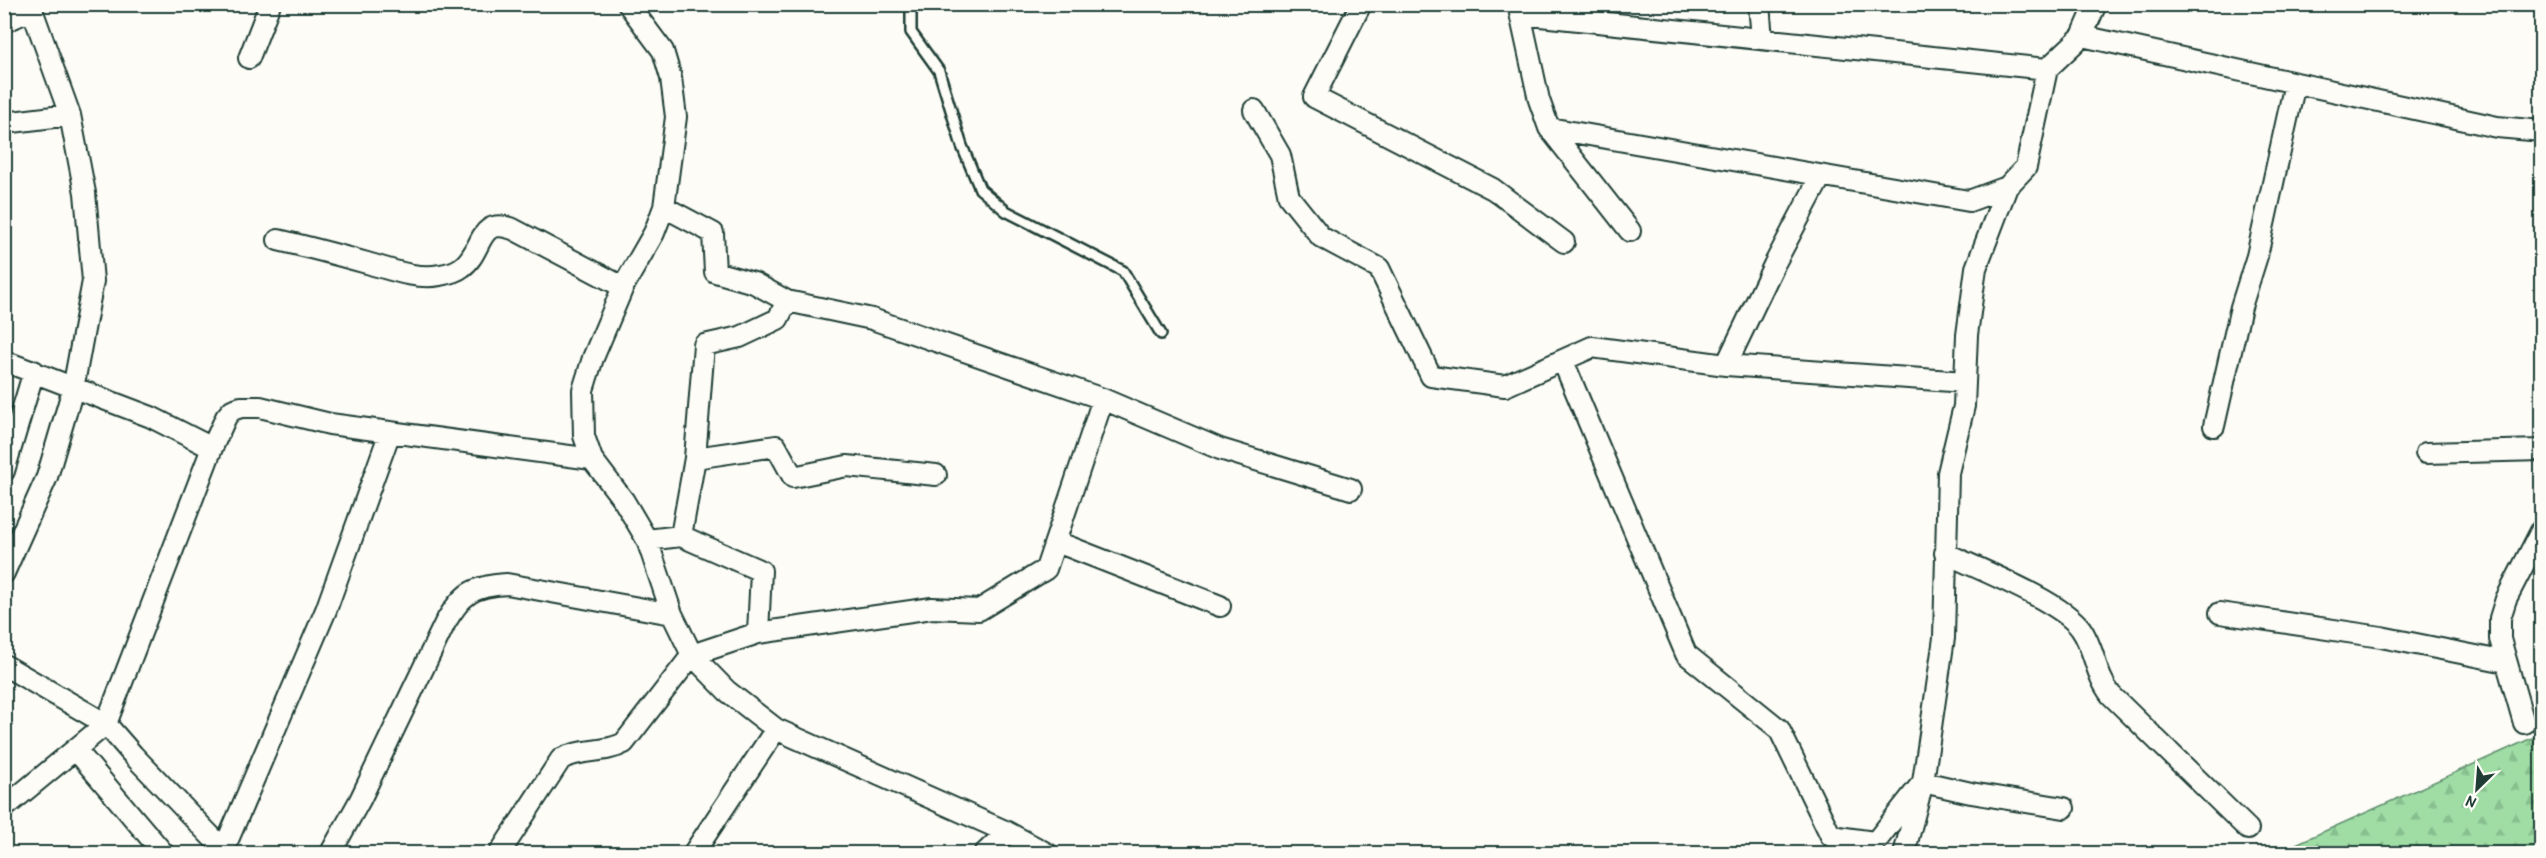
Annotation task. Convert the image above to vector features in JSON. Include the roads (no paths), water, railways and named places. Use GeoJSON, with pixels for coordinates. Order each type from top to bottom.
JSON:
{"type":"FeatureCollection","features":[{"type":"Feature","properties":{"kind":"street"},"geometry":{"type":"LineString","coordinates":[[249,58],[270,4]]}},
{"type":"Feature","properties":{"kind":"street"},"geometry":{"type":"LineString","coordinates":[[628,4],[663,51],[671,78],[676,117],[664,207],[654,233],[623,287],[592,358],[583,390],[584,436],[592,459],[624,501],[647,540],[672,614],[692,655],[727,691],[776,729],[1007,832],[1048,854]]}},
{"type":"Feature","properties":{"kind":"street"},"geometry":{"type":"LineString","coordinates":[[1360,4],[1314,97],[1493,189],[1564,242]]}},
{"type":"Feature","properties":{"kind":"street"},"geometry":{"type":"LineString","coordinates":[[1758,4],[1762,39]]}},
{"type":"Feature","properties":{"kind":"street"},"geometry":{"type":"LineString","coordinates":[[1904,854],[1923,782],[1944,638],[1948,473],[1964,406],[1967,335],[1976,268],[2007,187],[2026,167],[2047,69],[2082,36],[2096,4]]}},
{"type":"Feature","properties":{"kind":"street"},"geometry":{"type":"LineString","coordinates":[[4,22],[32,7],[70,115],[85,193],[93,281],[74,389],[47,477],[4,573]]}},
{"type":"Feature","properties":{"kind":"street"},"geometry":{"type":"LineString","coordinates":[[1630,231],[1549,128],[1539,100],[1519,9],[1762,39],[2047,69]]}},
{"type":"Feature","properties":{"kind":"street"},"geometry":{"type":"LineString","coordinates":[[2082,36],[2497,127],[2541,131]]}},
{"type":"Feature","properties":{"kind":"street"},"geometry":{"type":"LineString","coordinates":[[2214,426],[2241,307],[2258,256],[2295,83]]}},
{"type":"Feature","properties":{"kind":"street"},"geometry":{"type":"LineString","coordinates":[[1254,110],[1280,154],[1289,197],[1320,237],[1379,268],[1431,376],[1504,386],[1592,347],[1726,365],[1965,382]]}},
{"type":"Feature","properties":{"kind":"street"},"geometry":{"type":"LineString","coordinates":[[4,123],[70,115]]}},
{"type":"Feature","properties":{"kind":"street"},"geometry":{"type":"LineString","coordinates":[[1549,128],[1969,201],[2007,187]]}},
{"type":"Feature","properties":{"kind":"street"},"geometry":{"type":"LineString","coordinates":[[1726,365],[1774,265],[1821,176]]}},
{"type":"Feature","properties":{"kind":"street"},"geometry":{"type":"LineString","coordinates":[[664,207],[713,233],[715,272],[754,283],[787,301],[872,319],[1102,399],[1220,449],[1351,489]]}},
{"type":"Feature","properties":{"kind":"street"},"geometry":{"type":"LineString","coordinates":[[278,240],[411,274],[438,276],[461,268],[474,253],[486,232],[494,225],[501,225],[513,229],[623,287]]}},
{"type":"Feature","properties":{"kind":"street"},"geometry":{"type":"LineString","coordinates":[[681,536],[695,458],[704,345],[740,337],[778,320],[787,301]]}},
{"type":"Feature","properties":{"kind":"street"},"geometry":{"type":"LineString","coordinates":[[1563,361],[1686,654],[1779,729],[1831,836],[1870,848],[1923,782]]}},
{"type":"Feature","properties":{"kind":"street"},"geometry":{"type":"LineString","coordinates":[[4,362],[34,371],[74,389],[151,417],[212,448]]}},
{"type":"Feature","properties":{"kind":"street"},"geometry":{"type":"LineString","coordinates":[[4,471],[34,371]]}},
{"type":"Feature","properties":{"kind":"street"},"geometry":{"type":"LineString","coordinates":[[500,854],[561,759],[571,753],[613,749],[624,743],[692,655],[758,633],[932,608],[979,610],[1046,569],[1057,542],[1102,399]]}},
{"type":"Feature","properties":{"kind":"street"},"geometry":{"type":"LineString","coordinates":[[4,808],[106,724],[212,448],[226,417],[232,410],[241,407],[260,407],[330,424],[592,459]]}},
{"type":"Feature","properties":{"kind":"street"},"geometry":{"type":"LineString","coordinates":[[4,665],[106,724],[226,851],[326,610],[390,432]]}},
{"type":"Feature","properties":{"kind":"street"},"geometry":{"type":"LineString","coordinates":[[695,458],[776,446],[793,477],[847,466],[936,476]]}},
{"type":"Feature","properties":{"kind":"street"},"geometry":{"type":"LineString","coordinates":[[2426,453],[2541,450]]}},
{"type":"Feature","properties":{"kind":"street"},"geometry":{"type":"LineString","coordinates":[[2524,723],[2500,639],[2500,618],[2506,599],[2541,529]]}},
{"type":"Feature","properties":{"kind":"street"},"geometry":{"type":"LineString","coordinates":[[647,540],[681,536],[762,571],[758,633]]}},
{"type":"Feature","properties":{"kind":"street"},"geometry":{"type":"LineString","coordinates":[[1057,542],[1220,606]]}},
{"type":"Feature","properties":{"kind":"street"},"geometry":{"type":"LineString","coordinates":[[1945,554],[2057,606],[2080,628],[2093,654],[2101,682],[2111,695],[2248,829]]}},
{"type":"Feature","properties":{"kind":"street"},"geometry":{"type":"LineString","coordinates":[[330,854],[360,800],[445,623],[458,601],[472,590],[485,585],[507,584],[672,614]]}},
{"type":"Feature","properties":{"kind":"street"},"geometry":{"type":"LineString","coordinates":[[2220,613],[2381,638],[2506,662]]}},
{"type":"Feature","properties":{"kind":"street"},"geometry":{"type":"LineString","coordinates":[[693,854],[776,729]]}},
{"type":"Feature","properties":{"kind":"street"},"geometry":{"type":"LineString","coordinates":[[76,750],[164,854]]}},
{"type":"Feature","properties":{"kind":"street"},"geometry":{"type":"LineString","coordinates":[[1923,782],[1971,794],[2064,808]]}},
{"type":"Feature","properties":{"kind":"street"},"geometry":{"type":"LineString","coordinates":[[984,854],[1007,832]]}},
{"type":"Feature","properties":{"kind":"lane"},"geometry":{"type":"LineString","coordinates":[[911,4],[911,32],[939,71],[962,146],[980,189],[1006,211],[1123,271],[1161,334]]}}]}
